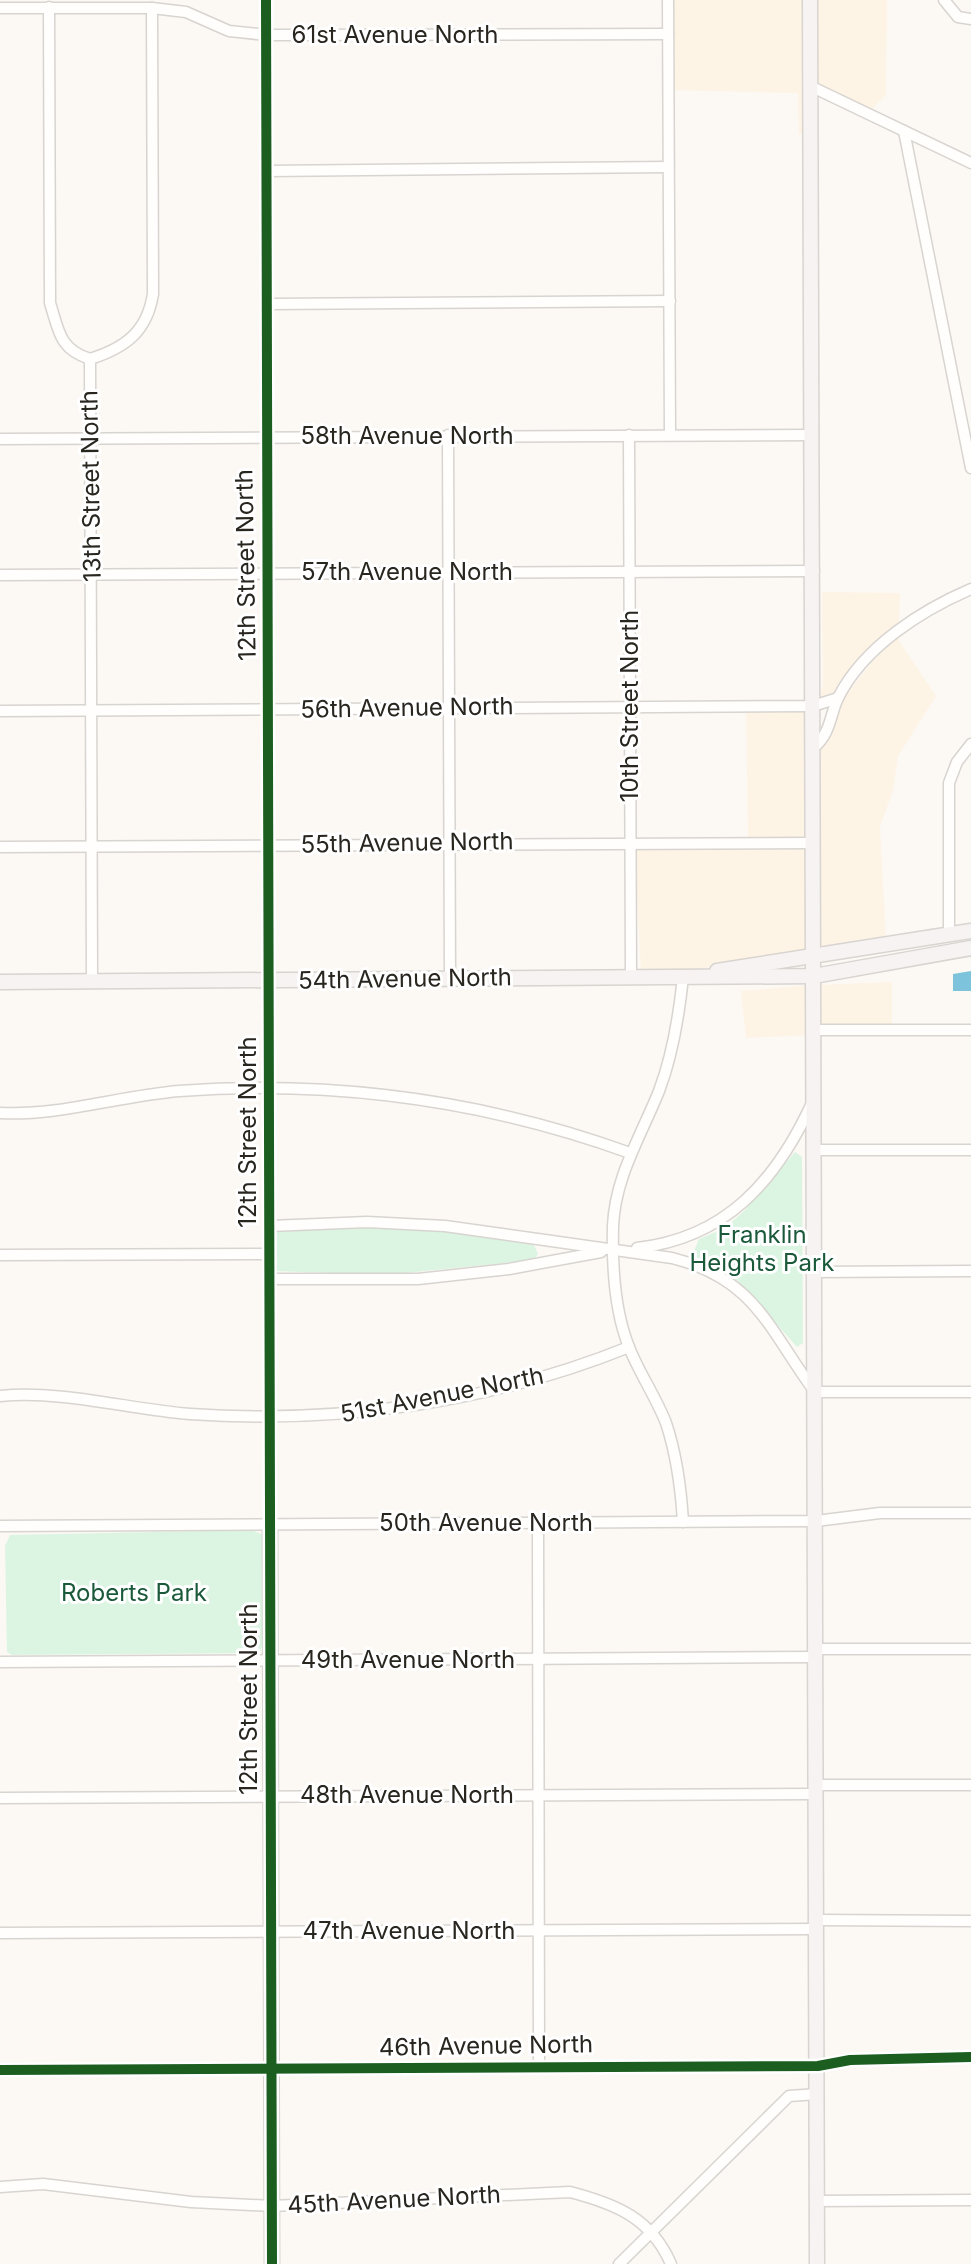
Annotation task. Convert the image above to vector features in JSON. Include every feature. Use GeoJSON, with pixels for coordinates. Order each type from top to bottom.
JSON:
{"type":"FeatureCollection","features":[{"type":"Feature","properties":{"kind":"main road"},"geometry":{"type":"LineString","coordinates":[[810,0],[814,571],[817,2264]]}},
{"type":"Feature","properties":{"kind":"main road","name":"54th Avenue North"},"geometry":{"type":"LineString","coordinates":[[683,977],[971,931]]}},
{"type":"Feature","properties":{"kind":"main road","name":"54th Avenue North"},"geometry":{"type":"LineString","coordinates":[[0,982],[814,976],[971,948]]}},
{"type":"Feature","properties":{"kind":"main road","name":"12th Street North"},"geometry":{"type":"LineString","coordinates":[[270,1523],[272,2264]]}},
{"type":"Feature","properties":{"kind":"street","name":"12th Street North"},"geometry":{"type":"LineString","coordinates":[[266,0],[268,304],[265,436],[270,1523]]}},
{"type":"Feature","properties":{"kind":"street"},"geometry":{"type":"LineString","coordinates":[[668,0],[670,435]]}},
{"type":"Feature","properties":{"kind":"street"},"geometry":{"type":"LineString","coordinates":[[944,0],[958,17],[971,19]]}},
{"type":"Feature","properties":{"kind":"street","name":"13th Street North"},"geometry":{"type":"LineString","coordinates":[[49,7],[50,303],[62,341],[73,354],[90,359],[92,981]]}},
{"type":"Feature","properties":{"kind":"street","name":"61st Avenue North"},"geometry":{"type":"LineString","coordinates":[[0,8],[152,8],[186,12],[229,31],[267,35],[668,34]]}},
{"type":"Feature","properties":{"kind":"street"},"geometry":{"type":"LineString","coordinates":[[90,359],[130,341],[150,312],[153,294],[152,8]]}},
{"type":"Feature","properties":{"kind":"street"},"geometry":{"type":"LineString","coordinates":[[810,86],[971,163]]}},
{"type":"Feature","properties":{"kind":"street"},"geometry":{"type":"LineString","coordinates":[[904,131],[971,468]]}},
{"type":"Feature","properties":{"kind":"street"},"geometry":{"type":"LineString","coordinates":[[267,172],[668,167]]}},
{"type":"Feature","properties":{"kind":"street"},"geometry":{"type":"LineString","coordinates":[[268,304],[670,301]]}},
{"type":"Feature","properties":{"kind":"street"},"geometry":{"type":"LineString","coordinates":[[448,435],[450,979]]}},
{"type":"Feature","properties":{"kind":"street","name":"10th Street North"},"geometry":{"type":"LineString","coordinates":[[629,435],[631,977]]}},
{"type":"Feature","properties":{"kind":"street","name":"58th Avenue North"},"geometry":{"type":"LineString","coordinates":[[0,439],[813,435]]}},
{"type":"Feature","properties":{"kind":"street","name":"57th Avenue North"},"geometry":{"type":"LineString","coordinates":[[0,575],[814,571]]}},
{"type":"Feature","properties":{"kind":"street"},"geometry":{"type":"LineString","coordinates":[[814,747],[825,739],[838,698],[893,634],[920,613],[971,589]]}},
{"type":"Feature","properties":{"kind":"street","name":"56th Avenue North"},"geometry":{"type":"LineString","coordinates":[[0,711],[813,706],[838,698]]}},
{"type":"Feature","properties":{"kind":"street"},"geometry":{"type":"LineString","coordinates":[[948,935],[949,783],[957,762],[971,744]]}},
{"type":"Feature","properties":{"kind":"street","name":"55th Avenue North"},"geometry":{"type":"LineString","coordinates":[[0,847],[814,843]]}},
{"type":"Feature","properties":{"kind":"street"},"geometry":{"type":"LineString","coordinates":[[683,977],[668,1064],[630,1153],[615,1213],[614,1251],[615,1283],[629,1347],[668,1432],[681,1483],[683,1522]]}},
{"type":"Feature","properties":{"kind":"street"},"geometry":{"type":"LineString","coordinates":[[815,1030],[971,1030]]}},
{"type":"Feature","properties":{"kind":"street"},"geometry":{"type":"LineString","coordinates":[[0,1113],[43,1113],[177,1091],[269,1087],[351,1090],[462,1106],[553,1127],[630,1153]]}},
{"type":"Feature","properties":{"kind":"street"},"geometry":{"type":"LineString","coordinates":[[270,1279],[349,1281],[432,1278],[489,1272],[681,1239],[715,1223],[743,1204],[780,1164],[815,1097]]}},
{"type":"Feature","properties":{"kind":"street"},"geometry":{"type":"LineString","coordinates":[[815,1150],[971,1150]]}},
{"type":"Feature","properties":{"kind":"street"},"geometry":{"type":"LineString","coordinates":[[270,1226],[367,1222],[445,1226],[685,1261],[730,1283],[773,1326],[815,1392],[971,1392]]}},
{"type":"Feature","properties":{"kind":"street"},"geometry":{"type":"LineString","coordinates":[[0,1255],[270,1254]]}},
{"type":"Feature","properties":{"kind":"street"},"geometry":{"type":"LineString","coordinates":[[815,1272],[971,1271]]}},
{"type":"Feature","properties":{"kind":"street","name":"51st Avenue North"},"geometry":{"type":"LineString","coordinates":[[0,1395],[50,1395],[180,1413],[269,1418],[363,1413],[523,1383],[583,1366],[629,1347]]}},
{"type":"Feature","properties":{"kind":"street","name":"50th Avenue North"},"geometry":{"type":"LineString","coordinates":[[0,1526],[816,1521],[880,1513],[971,1513]]}},
{"type":"Feature","properties":{"kind":"street"},"geometry":{"type":"LineString","coordinates":[[538,1523],[539,2066]]}},
{"type":"Feature","properties":{"kind":"street","name":"49th Avenue North"},"geometry":{"type":"LineString","coordinates":[[0,1662],[538,1659],[971,1649]]}},
{"type":"Feature","properties":{"kind":"street","name":"48th Avenue North"},"geometry":{"type":"LineString","coordinates":[[0,1798],[540,1795],[971,1785]]}},
{"type":"Feature","properties":{"kind":"street","name":"47th Avenue North"},"geometry":{"type":"LineString","coordinates":[[0,1933],[538,1930],[971,1921]]}},
{"type":"Feature","properties":{"kind":"street","name":"46th Avenue North"},"geometry":{"type":"LineString","coordinates":[[0,2070],[818,2067],[829,2062],[870,2059],[971,2057]]}},
{"type":"Feature","properties":{"kind":"street"},"geometry":{"type":"LineString","coordinates":[[619,2264],[789,2096],[818,2094]]}},
{"type":"Feature","properties":{"kind":"street","name":"45th Avenue North"},"geometry":{"type":"LineString","coordinates":[[0,2187],[43,2184],[191,2202],[272,2206],[570,2192],[599,2199],[627,2213],[654,2232]]}},
{"type":"Feature","properties":{"kind":"street"},"geometry":{"type":"LineString","coordinates":[[817,2201],[971,2200]]}},
{"type":"Feature","properties":{"kind":"street"},"geometry":{"type":"LineString","coordinates":[[654,2232],[671,2264]]}},
{"type":"Feature","properties":{"kind":"shaded area"},"geometry":{"type":"Polygon","coordinates":[[[673,0],[805,0],[806,134],[799,134],[798,93],[673,90],[673,0]]]}},
{"type":"Feature","properties":{"kind":"shaded area"},"geometry":{"type":"Polygon","coordinates":[[[815,0],[887,0],[886,95],[872,109],[815,82],[815,0]]]}},
{"type":"Feature","properties":{"kind":"shaded area"},"geometry":{"type":"Polygon","coordinates":[[[822,592],[900,593],[899,623],[836,692],[818,700],[823,685],[822,592]]]}},
{"type":"Feature","properties":{"kind":"shaded area"},"geometry":{"type":"Polygon","coordinates":[[[899,636],[899,641],[936,696],[898,756],[893,790],[880,827],[886,940],[819,951],[819,750],[829,740],[843,699],[874,660],[899,636]]]}},
{"type":"Feature","properties":{"kind":"shaded area"},"geometry":{"type":"Polygon","coordinates":[[[746,711],[809,711],[809,838],[748,838],[746,711]]]}},
{"type":"Feature","properties":{"kind":"shaded area"},"geometry":{"type":"Polygon","coordinates":[[[809,848],[810,952],[769,955],[705,968],[641,972],[635,849],[809,848]]]}},
{"type":"Feature","properties":{"kind":"shaded area"},"geometry":{"type":"Polygon","coordinates":[[[892,982],[892,1025],[820,1025],[819,985],[892,982]]]}},
{"type":"Feature","properties":{"kind":"shaded area"},"geometry":{"type":"Polygon","coordinates":[[[810,985],[810,1035],[746,1038],[741,991],[810,985]]]}},
{"type":"Feature","properties":{"kind":"green space","name":"Franklin Heights Park"},"geometry":{"type":"Polygon","coordinates":[[[795,1152],[802,1157],[803,1343],[797,1347],[738,1281],[700,1262],[693,1253],[699,1239],[725,1228],[744,1211],[795,1152]]]}},
{"type":"Feature","properties":{"kind":"green space"},"geometry":{"type":"Polygon","coordinates":[[[383,1227],[485,1235],[534,1245],[538,1254],[526,1261],[385,1275],[275,1271],[274,1236],[277,1232],[383,1227]]]}},
{"type":"Feature","properties":{"kind":"green space","name":"Roberts Park"},"geometry":{"type":"Polygon","coordinates":[[[252,1530],[263,1535],[263,1644],[259,1653],[12,1655],[7,1652],[5,1546],[10,1535],[252,1530]]]}},
{"type":"Feature","properties":{"kind":"water"},"geometry":{"type":"Polygon","coordinates":[[[971,971],[971,991],[953,991],[953,974],[971,971]]]}},
{"type":"Feature","properties":{"kind":"cycle path"},"geometry":{"type":"LineString","coordinates":[[266,0],[272,2264]]}},
{"type":"Feature","properties":{"kind":"cycle path"},"geometry":{"type":"LineString","coordinates":[[0,2070],[818,2066],[850,2060],[971,2057]]}}]}
